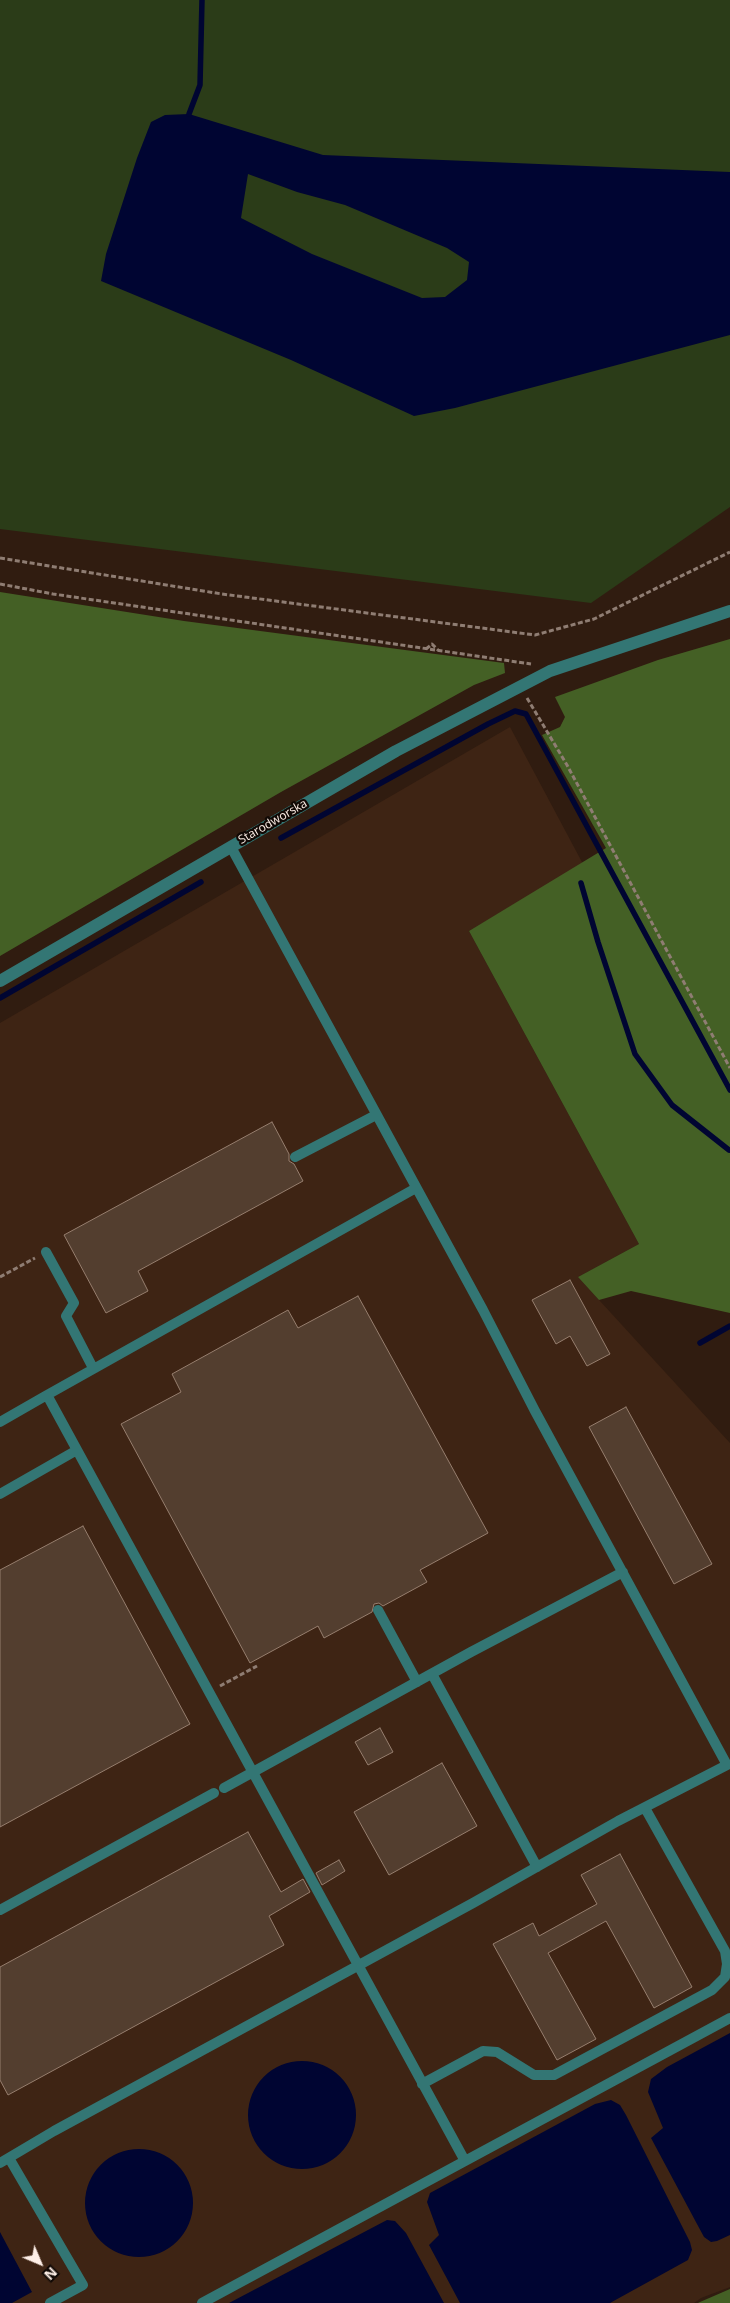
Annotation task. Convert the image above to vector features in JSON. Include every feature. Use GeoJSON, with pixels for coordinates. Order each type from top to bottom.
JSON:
{"type":"FeatureCollection","features":[{"type":"Feature","properties":{"kind":"street","name":"Starodworska"},"geometry":{"type":"LineString","coordinates":[[0,981],[396,751],[550,671],[730,611]]}},
{"type":"Feature","properties":{"kind":"lane"},"geometry":{"type":"LineString","coordinates":[[50,2303],[83,2285],[5,2161],[54,2131],[645,1808],[728,1768],[231,846]]}},
{"type":"Feature","properties":{"kind":"lane"},"geometry":{"type":"LineString","coordinates":[[295,1157],[376,1115]]}},
{"type":"Feature","properties":{"kind":"lane"},"geometry":{"type":"LineString","coordinates":[[0,1422],[416,1188]]}},
{"type":"Feature","properties":{"kind":"lane"},"geometry":{"type":"LineString","coordinates":[[46,1252],[74,1303],[66,1316],[93,1368]]}},
{"type":"Feature","properties":{"kind":"lane"},"geometry":{"type":"LineString","coordinates":[[47,1395],[209,1691],[252,1774],[465,2161]]}},
{"type":"Feature","properties":{"kind":"lane"},"geometry":{"type":"LineString","coordinates":[[0,1494],[77,1450]]}},
{"type":"Feature","properties":{"kind":"lane"},"geometry":{"type":"LineString","coordinates":[[224,1788],[623,1572]]}},
{"type":"Feature","properties":{"kind":"lane"},"geometry":{"type":"LineString","coordinates":[[378,1610],[417,1682]]}},
{"type":"Feature","properties":{"kind":"lane"},"geometry":{"type":"LineString","coordinates":[[432,1674],[537,1867]]}},
{"type":"Feature","properties":{"kind":"lane"},"geometry":{"type":"LineString","coordinates":[[0,1910],[214,1793]]}},
{"type":"Feature","properties":{"kind":"lane"},"geometry":{"type":"LineString","coordinates":[[422,2084],[484,2051],[498,2052],[534,2075],[554,2075],[712,1990],[725,1976],[727,1964],[725,1951],[645,1808]]}},
{"type":"Feature","properties":{"kind":"lane"},"geometry":{"type":"LineString","coordinates":[[202,2303],[730,2018]]}},
{"type":"Feature","properties":{"kind":"path"},"geometry":{"type":"LineString","coordinates":[[0,558],[222,594],[535,635],[594,619],[730,552]]}},
{"type":"Feature","properties":{"kind":"path"},"geometry":{"type":"LineString","coordinates":[[0,584],[53,594],[536,664],[550,671]]}},
{"type":"Feature","properties":{"kind":"path"},"geometry":{"type":"LineString","coordinates":[[426,649],[432,644],[439,650]]}},
{"type":"Feature","properties":{"kind":"path"},"geometry":{"type":"LineString","coordinates":[[520,687],[544,723],[730,1068]]}},
{"type":"Feature","properties":{"kind":"path"},"geometry":{"type":"LineString","coordinates":[[0,1278],[46,1252]]}},
{"type":"Feature","properties":{"kind":"path"},"geometry":{"type":"LineString","coordinates":[[209,1691],[257,1666]]}},
{"type":"Feature","properties":{"kind":"shaded area"},"geometry":{"type":"Polygon","coordinates":[[[510,727],[583,864],[469,931],[639,1244],[578,1277],[730,1443],[730,2287],[701,2298],[694,2303],[0,2303],[0,1023],[510,727]]]}},
{"type":"Feature","properties":{"kind":"green space"},"geometry":{"type":"Polygon","coordinates":[[[0,0],[730,0],[730,507],[591,603],[0,529],[0,0]]]}},
{"type":"Feature","properties":{"kind":"green space"},"geometry":{"type":"Polygon","coordinates":[[[0,592],[184,621],[504,663],[505,673],[474,685],[281,792],[0,956],[0,592]]]}},
{"type":"Feature","properties":{"kind":"green space"},"geometry":{"type":"Polygon","coordinates":[[[730,639],[730,1313],[631,1291],[599,1300],[578,1277],[639,1244],[469,931],[606,848],[542,735],[560,727],[565,717],[555,697],[658,660],[730,639]]]}},
{"type":"Feature","properties":{"kind":"green space"},"geometry":{"type":"Polygon","coordinates":[[[730,2289],[730,2303],[698,2303],[700,2302],[730,2289]]]}},
{"type":"Feature","properties":{"kind":"water"},"geometry":{"type":"Polygon","coordinates":[[[189,114],[323,155],[730,172],[730,335],[455,408],[414,416],[291,360],[101,281],[106,254],[137,158],[151,122],[165,115],[189,114]],[[248,174],[241,218],[312,254],[422,298],[445,297],[467,280],[469,262],[447,248],[345,205],[297,192],[248,174]]]}},
{"type":"Feature","properties":{"kind":"water"},"geometry":{"type":"Polygon","coordinates":[[[730,2033],[730,2235],[711,2242],[704,2237],[651,2138],[663,2128],[648,2092],[651,2079],[667,2067],[730,2033]]]}},
{"type":"Feature","properties":{"kind":"water"},"geometry":{"type":"Polygon","coordinates":[[[302,2061],[323,2065],[340,2077],[352,2094],[356,2115],[352,2136],[340,2153],[323,2165],[302,2169],[281,2165],[264,2153],[252,2136],[248,2115],[252,2094],[264,2077],[281,2065],[302,2061]]]}},
{"type":"Feature","properties":{"kind":"water"},"geometry":{"type":"Polygon","coordinates":[[[611,2100],[620,2105],[626,2115],[690,2242],[692,2250],[688,2260],[610,2303],[460,2303],[429,2245],[439,2235],[427,2202],[430,2193],[595,2104],[611,2100]]]}},
{"type":"Feature","properties":{"kind":"water"},"geometry":{"type":"Polygon","coordinates":[[[139,2149],[160,2153],[177,2165],[189,2182],[193,2203],[189,2224],[177,2241],[160,2253],[139,2257],[118,2253],[101,2241],[89,2224],[85,2203],[89,2182],[101,2165],[118,2153],[139,2149]]]}},
{"type":"Feature","properties":{"kind":"water"},"geometry":{"type":"Polygon","coordinates":[[[387,2220],[395,2221],[406,2233],[444,2303],[229,2303],[387,2220]]]}},
{"type":"Feature","properties":{"kind":"water"},"geometry":{"type":"Polygon","coordinates":[[[0,2232],[32,2292],[12,2303],[0,2303],[0,2232]]]}},
{"type":"Feature","properties":{"kind":"building"},"geometry":{"type":"Polygon","coordinates":[[[272,1122],[289,1154],[289,1161],[294,1164],[303,1181],[138,1271],[148,1291],[106,1313],[64,1235],[272,1122]]]}},
{"type":"Feature","properties":{"kind":"building"},"geometry":{"type":"Polygon","coordinates":[[[570,1280],[610,1354],[587,1366],[570,1336],[556,1344],[532,1300],[570,1280]]]}},
{"type":"Feature","properties":{"kind":"building"},"geometry":{"type":"Polygon","coordinates":[[[358,1296],[488,1533],[420,1570],[427,1582],[383,1606],[379,1603],[374,1604],[372,1612],[324,1638],[318,1626],[250,1663],[121,1424],[181,1392],[172,1374],[288,1310],[298,1328],[358,1296]]]}},
{"type":"Feature","properties":{"kind":"building"},"geometry":{"type":"Polygon","coordinates":[[[626,1407],[712,1564],[674,1584],[589,1427],[626,1407]]]}},
{"type":"Feature","properties":{"kind":"building"},"geometry":{"type":"Polygon","coordinates":[[[83,1526],[190,1724],[0,1827],[0,1570],[83,1526]]]}},
{"type":"Feature","properties":{"kind":"building"},"geometry":{"type":"Polygon","coordinates":[[[380,1728],[393,1752],[368,1765],[355,1742],[380,1728]]]}},
{"type":"Feature","properties":{"kind":"building"},"geometry":{"type":"Polygon","coordinates":[[[442,1763],[477,1826],[389,1875],[354,1812],[442,1763]]]}},
{"type":"Feature","properties":{"kind":"building"},"geometry":{"type":"Polygon","coordinates":[[[248,1832],[281,1892],[303,1879],[310,1892],[269,1916],[284,1945],[8,2095],[0,2080],[0,1967],[248,1832]]]}},
{"type":"Feature","properties":{"kind":"building"},"geometry":{"type":"Polygon","coordinates":[[[620,1854],[692,1987],[654,2008],[606,1921],[548,1953],[596,2039],[557,2060],[493,1944],[533,1923],[539,1936],[597,1904],[581,1875],[620,1854]]]}},
{"type":"Feature","properties":{"kind":"building"},"geometry":{"type":"Polygon","coordinates":[[[339,1860],[345,1871],[322,1885],[316,1873],[339,1860]]]}},
{"type":"Feature","properties":{"kind":"waterway"},"geometry":{"type":"LineString","coordinates":[[189,114],[200,85],[202,0]]}},
{"type":"Feature","properties":{"kind":"waterway"},"geometry":{"type":"LineString","coordinates":[[281,838],[488,724],[515,711],[526,714],[730,1090]]}},
{"type":"Feature","properties":{"kind":"waterway"},"geometry":{"type":"LineString","coordinates":[[0,998],[201,882]]}},
{"type":"Feature","properties":{"kind":"waterway"},"geometry":{"type":"LineString","coordinates":[[581,883],[598,942],[635,1054],[672,1105],[729,1150]]}},
{"type":"Feature","properties":{"kind":"waterway"},"geometry":{"type":"LineString","coordinates":[[700,1343],[730,1326]]}}]}
